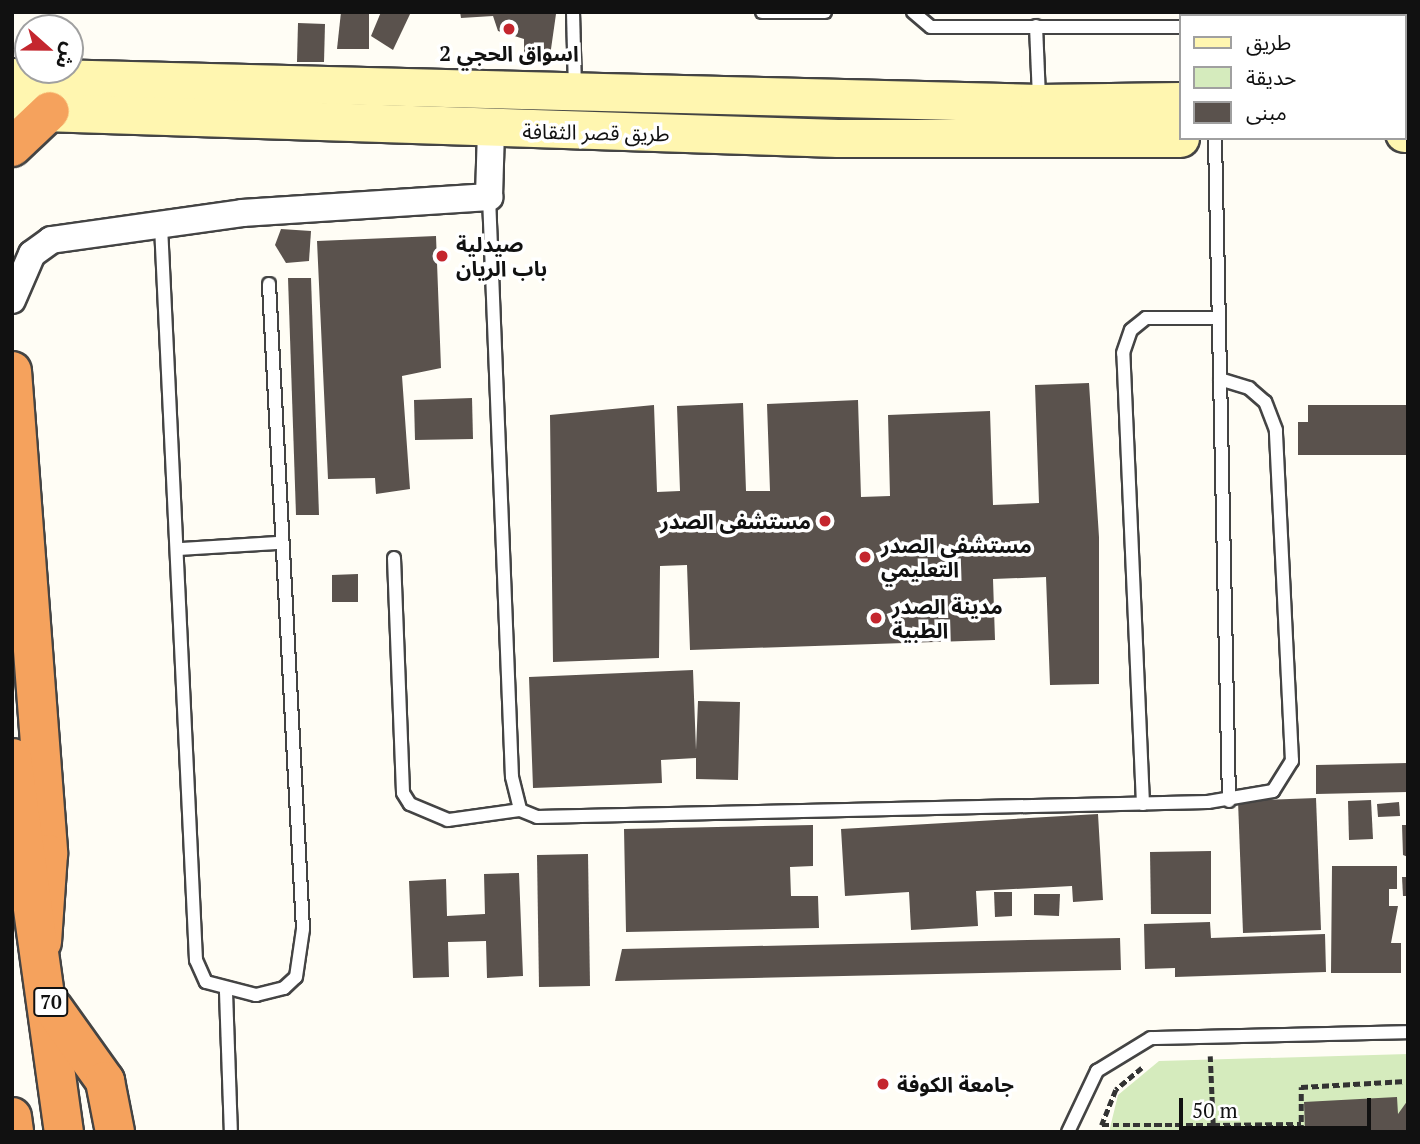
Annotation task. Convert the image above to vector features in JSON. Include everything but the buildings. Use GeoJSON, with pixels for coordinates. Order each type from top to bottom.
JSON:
{"type":"FeatureCollection","features":[{"type":"Feature","properties":{"kind":"highway"},"geometry":{"type":"LineString","coordinates":[[12,147],[50,111]]}},
{"type":"Feature","properties":{"kind":"highway"},"geometry":{"type":"LineString","coordinates":[[12,371],[48,854],[42,942]]}},
{"type":"Feature","properties":{"kind":"highway","name":"70"},"geometry":{"type":"LineString","coordinates":[[12,758],[27,874],[42,942],[51,1006],[64,1132]]}},
{"type":"Feature","properties":{"kind":"highway"},"geometry":{"type":"LineString","coordinates":[[51,1006],[105,1081],[115,1132]]}},
{"type":"Feature","properties":{"kind":"highway"},"geometry":{"type":"LineString","coordinates":[[12,1117],[14,1132]]}},
{"type":"Feature","properties":{"kind":"street","name":"طريق قصر الثقافة"},"geometry":{"type":"LineString","coordinates":[[12,76],[1040,103],[1178,101]]}},
{"type":"Feature","properties":{"kind":"street"},"geometry":{"type":"LineString","coordinates":[[838,98],[838,138]]}},
{"type":"Feature","properties":{"kind":"street","name":"طريق قصر الثقافة"},"geometry":{"type":"LineString","coordinates":[[12,111],[491,129],[838,138],[1178,138]]}},
{"type":"Feature","properties":{"kind":"street"},"geometry":{"type":"LineString","coordinates":[[12,300],[32,254],[51,240],[161,226],[242,212],[489,197],[491,129]]}},
{"type":"Feature","properties":{"kind":"lane"},"geometry":{"type":"LineString","coordinates":[[573,12],[575,91]]}},
{"type":"Feature","properties":{"kind":"lane"},"geometry":{"type":"LineString","coordinates":[[762,12],[825,12]]}},
{"type":"Feature","properties":{"kind":"lane"},"geometry":{"type":"LineString","coordinates":[[913,12],[931,27],[1178,27]]}},
{"type":"Feature","properties":{"kind":"lane"},"geometry":{"type":"LineString","coordinates":[[1036,26],[1040,103]]}},
{"type":"Feature","properties":{"kind":"lane"},"geometry":{"type":"LineString","coordinates":[[1215,140],[1229,801]]}},
{"type":"Feature","properties":{"kind":"lane"},"geometry":{"type":"LineString","coordinates":[[489,197],[512,778],[520,810]]}},
{"type":"Feature","properties":{"kind":"lane"},"geometry":{"type":"LineString","coordinates":[[161,226],[180,549],[196,960],[206,982],[226,992],[284,988],[300,964],[268,284]]}},
{"type":"Feature","properties":{"kind":"lane"},"geometry":{"type":"LineString","coordinates":[[1143,804],[1124,353],[1130,330],[1146,318],[1219,318]]}},
{"type":"Feature","properties":{"kind":"lane"},"geometry":{"type":"LineString","coordinates":[[394,558],[403,793],[410,803],[448,820],[520,810],[560,818],[1229,801],[1273,791],[1292,761],[1276,430],[1265,402],[1249,388],[1220,379]]}},
{"type":"Feature","properties":{"kind":"lane"},"geometry":{"type":"LineString","coordinates":[[180,549],[279,543]]}},
{"type":"Feature","properties":{"kind":"lane"},"geometry":{"type":"LineString","coordinates":[[226,992],[231,1132]]}},
{"type":"Feature","properties":{"kind":"lane"},"geometry":{"type":"LineString","coordinates":[[1068,1132],[1097,1071],[1152,1038],[1408,1032]]}},
{"type":"Feature","properties":{"kind":"path"},"geometry":{"type":"LineString","coordinates":[[1196,1056],[1210,1056],[1213,1132]]}},
{"type":"Feature","properties":{"kind":"path"},"geometry":{"type":"LineString","coordinates":[[1098,1132],[1116,1090],[1145,1065]]}},
{"type":"Feature","properties":{"kind":"path"},"geometry":{"type":"LineString","coordinates":[[1301,1132],[1301,1087],[1406,1081]]}},
{"type":"Feature","properties":{"kind":"path"},"geometry":{"type":"LineString","coordinates":[[1102,1125],[1301,1124]]}},
{"type":"Feature","properties":{"kind":"green space"},"geometry":{"type":"Polygon","coordinates":[[[1408,1054],[1408,1132],[1109,1132],[1118,1095],[1159,1061],[1408,1054]]]}},
{"type":"Feature","properties":{"kind":"place","name":"اسواق الحجي 2"},"geometry":{"type":"Point","coordinates":[509,29]}},
{"type":"Feature","properties":{"kind":"place","name":"صيدلية باب الريان"},"geometry":{"type":"Point","coordinates":[442,256]}},
{"type":"Feature","properties":{"kind":"place","name":"مستشفى الصدر"},"geometry":{"type":"Point","coordinates":[825,521]}},
{"type":"Feature","properties":{"kind":"place","name":"مستشفى الصدر التعليمي"},"geometry":{"type":"Point","coordinates":[865,557]}},
{"type":"Feature","properties":{"kind":"place","name":"مدينة الصدر الطبية"},"geometry":{"type":"Point","coordinates":[876,618]}},
{"type":"Feature","properties":{"kind":"place","name":"جامعة الكوفة"},"geometry":{"type":"Point","coordinates":[883,1084]}}]}
